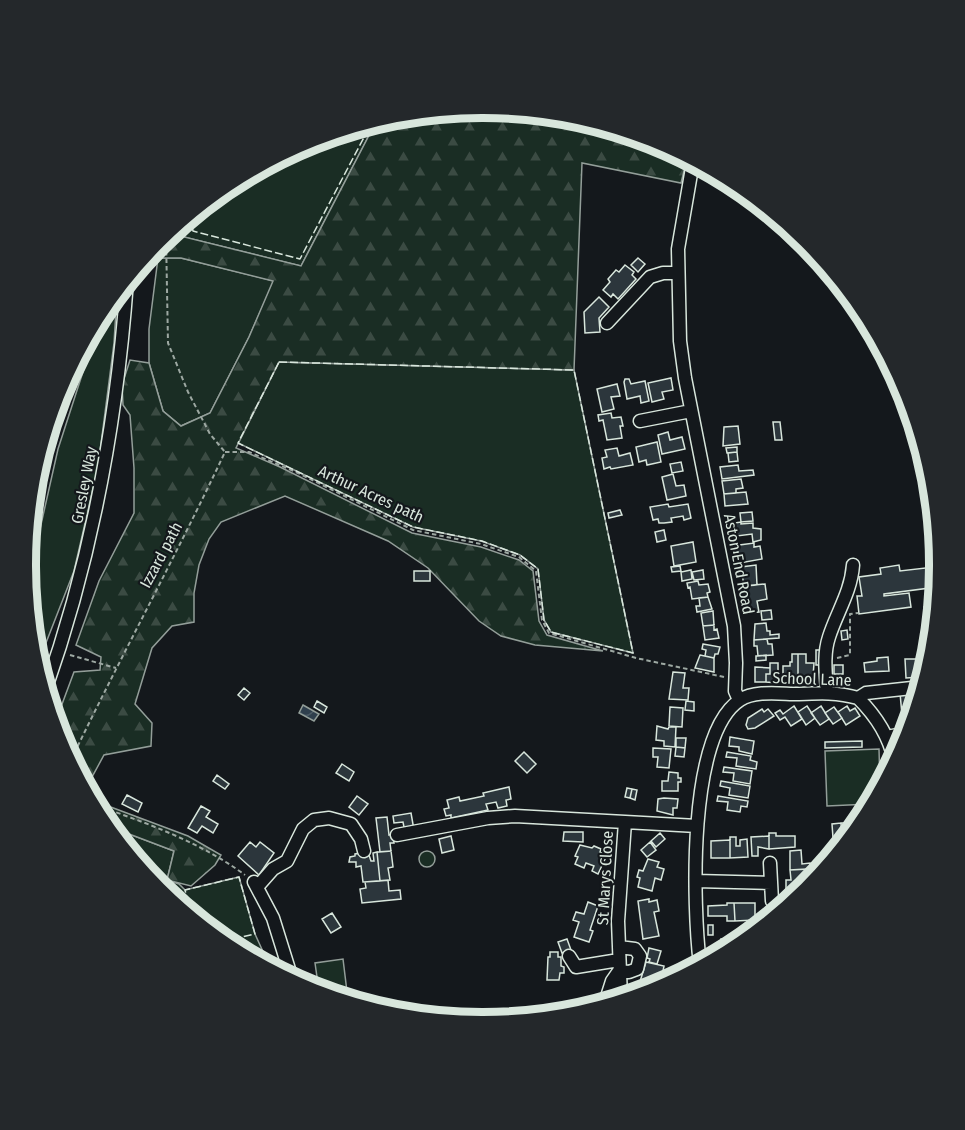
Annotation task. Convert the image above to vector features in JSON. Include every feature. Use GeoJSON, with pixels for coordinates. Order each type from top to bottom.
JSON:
{"type":"FeatureCollection","features":[{"type":"Feature","properties":{"kind":"street","name":"Aston End Road"},"geometry":{"type":"LineString","coordinates":[[691,171],[683,211],[678,273],[680,341],[691,411],[732,615],[736,645],[735,691],[739,700]]}},
{"type":"Feature","properties":{"kind":"street"},"geometry":{"type":"LineString","coordinates":[[607,323],[650,277],[663,273],[678,273]]}},
{"type":"Feature","properties":{"kind":"street","name":"Gresley Way"},"geometry":{"type":"LineString","coordinates":[[50,677],[83,571],[108,456],[121,356],[126,296]]}},
{"type":"Feature","properties":{"kind":"street"},"geometry":{"type":"LineString","coordinates":[[640,421],[691,411]]}},
{"type":"Feature","properties":{"kind":"street"},"geometry":{"type":"LineString","coordinates":[[827,693],[829,636],[847,596],[853,566]]}},
{"type":"Feature","properties":{"kind":"street","name":"School Lane"},"geometry":{"type":"LineString","coordinates":[[739,700],[760,694],[827,693],[858,698],[866,693],[912,688]]}},
{"type":"Feature","properties":{"kind":"street"},"geometry":{"type":"LineString","coordinates":[[858,698],[877,718],[890,747]]}},
{"type":"Feature","properties":{"kind":"street"},"geometry":{"type":"LineString","coordinates":[[699,956],[696,934],[697,826],[705,770],[713,735],[718,724],[739,700]]}},
{"type":"Feature","properties":{"kind":"street"},"geometry":{"type":"LineString","coordinates":[[887,737],[895,735]]}},
{"type":"Feature","properties":{"kind":"street"},"geometry":{"type":"LineString","coordinates":[[396,835],[488,818],[515,816],[555,816],[625,822]]}},
{"type":"Feature","properties":{"kind":"street"},"geometry":{"type":"LineString","coordinates":[[288,966],[273,918],[256,884],[273,869],[287,861],[303,829],[314,820],[329,818],[351,824],[361,839],[364,851]]}},
{"type":"Feature","properties":{"kind":"street","name":"St Marys Close"},"geometry":{"type":"LineString","coordinates":[[620,990],[619,900],[625,822],[697,826]]}},
{"type":"Feature","properties":{"kind":"street"},"geometry":{"type":"LineString","coordinates":[[770,862],[772,901]]}},
{"type":"Feature","properties":{"kind":"street"},"geometry":{"type":"LineString","coordinates":[[696,881],[771,883]]}},
{"type":"Feature","properties":{"kind":"street"},"geometry":{"type":"LineString","coordinates":[[569,956],[576,967],[619,966],[629,972],[637,969],[640,956],[635,949],[619,947]]}},
{"type":"Feature","properties":{"kind":"street"},"geometry":{"type":"LineString","coordinates":[[608,993],[619,966]]}},
{"type":"Feature","properties":{"kind":"path"},"geometry":{"type":"LineString","coordinates":[[166,250],[168,343],[188,392],[210,434],[225,452]]}},
{"type":"Feature","properties":{"kind":"path","name":"Izzard path"},"geometry":{"type":"LineString","coordinates":[[76,749],[185,537],[225,452]]}},
{"type":"Feature","properties":{"kind":"path","name":"Arthur Acres path"},"geometry":{"type":"LineString","coordinates":[[225,452],[249,452],[298,473],[413,530],[481,544],[519,557],[536,571],[542,620],[549,633],[680,669],[735,679]]}},
{"type":"Feature","properties":{"kind":"path"},"geometry":{"type":"LineString","coordinates":[[832,660],[850,655],[850,614],[858,613]]}},
{"type":"Feature","properties":{"kind":"path"},"geometry":{"type":"LineString","coordinates":[[59,652],[116,668]]}},
{"type":"Feature","properties":{"kind":"path"},"geometry":{"type":"LineString","coordinates":[[109,810],[185,839],[226,862],[256,884]]}},
{"type":"Feature","properties":{"kind":"green space"},"geometry":{"type":"Polygon","coordinates":[[[453,119],[512,119],[541,122],[626,142],[685,167],[681,183],[582,163],[574,370],[279,362],[236,448],[280,467],[412,533],[481,547],[519,560],[533,571],[539,621],[547,635],[603,651],[535,645],[501,636],[479,621],[428,568],[388,541],[285,496],[221,522],[209,539],[199,565],[194,593],[194,622],[172,626],[152,648],[135,704],[152,723],[151,746],[104,755],[91,779],[70,736],[60,709],[74,672],[100,670],[101,657],[76,645],[99,581],[134,513],[134,468],[130,415],[123,405],[122,385],[130,360],[149,363],[163,411],[181,426],[210,413],[249,337],[273,281],[181,258],[159,258],[183,234],[184,237],[301,266],[370,133],[424,122],[453,119]]]}},
{"type":"Feature","properties":{"kind":"green space"},"geometry":{"type":"Polygon","coordinates":[[[370,133],[301,266],[184,237],[183,234],[188,229],[259,178],[312,152],[370,133]]]}},
{"type":"Feature","properties":{"kind":"green space"},"geometry":{"type":"Polygon","coordinates":[[[159,258],[181,258],[274,281],[249,337],[210,413],[181,426],[163,411],[149,363],[149,329],[159,258]]]}},
{"type":"Feature","properties":{"kind":"green space"},"geometry":{"type":"Polygon","coordinates":[[[116,310],[98,467],[74,571],[44,647],[37,594],[36,561],[40,529],[58,449],[88,358],[116,310]]]}},
{"type":"Feature","properties":{"kind":"green space"},"geometry":{"type":"Polygon","coordinates":[[[279,362],[574,370],[633,653],[551,632],[544,620],[538,569],[520,555],[481,541],[413,527],[238,443],[279,362]]]}},
{"type":"Feature","properties":{"kind":"green space"},"geometry":{"type":"Polygon","coordinates":[[[879,749],[880,768],[859,805],[827,806],[825,751],[879,749]]]}},
{"type":"Feature","properties":{"kind":"green space"},"geometry":{"type":"Polygon","coordinates":[[[106,805],[188,836],[221,855],[215,865],[191,886],[167,880],[174,851],[125,832],[106,805]]]}},
{"type":"Feature","properties":{"kind":"green space"},"geometry":{"type":"Polygon","coordinates":[[[125,832],[174,851],[167,880],[179,884],[185,890],[239,877],[255,934],[264,955],[234,936],[188,901],[167,881],[125,832]]]}},
{"type":"Feature","properties":{"kind":"green space"},"geometry":{"type":"Polygon","coordinates":[[[427,851],[435,859],[427,867],[419,859],[427,851]]]}},
{"type":"Feature","properties":{"kind":"green space"},"geometry":{"type":"Polygon","coordinates":[[[343,959],[347,990],[317,980],[315,963],[343,959]]]}},
{"type":"Feature","properties":{"kind":"water"},"geometry":{"type":"Polygon","coordinates":[[[303,705],[319,714],[314,721],[299,713],[303,705]]]}},
{"type":"Feature","properties":{"kind":"building"},"geometry":{"type":"Polygon","coordinates":[[[638,258],[645,264],[638,272],[631,265],[638,258]]]}},
{"type":"Feature","properties":{"kind":"building"},"geometry":{"type":"Polygon","coordinates":[[[625,265],[634,272],[632,275],[636,279],[618,299],[613,294],[611,297],[603,290],[610,282],[608,279],[616,270],[619,272],[625,265]]]}},
{"type":"Feature","properties":{"kind":"building"},"geometry":{"type":"Polygon","coordinates":[[[599,297],[609,307],[599,318],[600,332],[585,333],[584,312],[599,297]]]}},
{"type":"Feature","properties":{"kind":"building"},"geometry":{"type":"Polygon","coordinates":[[[671,378],[673,390],[662,392],[664,399],[652,402],[648,383],[671,378]]]}},
{"type":"Feature","properties":{"kind":"building"},"geometry":{"type":"Polygon","coordinates":[[[625,379],[629,379],[631,384],[645,381],[649,401],[641,403],[640,396],[627,399],[625,379]]]}},
{"type":"Feature","properties":{"kind":"building"},"geometry":{"type":"Polygon","coordinates":[[[617,384],[620,396],[611,397],[614,409],[602,412],[597,389],[617,384]]]}},
{"type":"Feature","properties":{"kind":"building"},"geometry":{"type":"Polygon","coordinates":[[[611,413],[612,418],[621,417],[622,438],[607,440],[603,420],[599,421],[598,415],[611,413]]]}},
{"type":"Feature","properties":{"kind":"building"},"geometry":{"type":"Polygon","coordinates":[[[773,422],[780,422],[782,440],[775,440],[773,422]]]}},
{"type":"Feature","properties":{"kind":"building"},"geometry":{"type":"Polygon","coordinates":[[[738,426],[740,444],[723,446],[724,427],[738,426]]]}},
{"type":"Feature","properties":{"kind":"building"},"geometry":{"type":"Polygon","coordinates":[[[668,432],[670,440],[682,437],[685,449],[662,454],[658,435],[668,432]]]}},
{"type":"Feature","properties":{"kind":"building"},"geometry":{"type":"Polygon","coordinates":[[[657,442],[661,462],[647,465],[646,460],[639,462],[636,447],[657,442]]]}},
{"type":"Feature","properties":{"kind":"building"},"geometry":{"type":"Polygon","coordinates":[[[737,447],[737,452],[727,453],[726,448],[737,447]]]}},
{"type":"Feature","properties":{"kind":"building"},"geometry":{"type":"Polygon","coordinates":[[[617,448],[619,456],[630,453],[633,465],[604,469],[602,458],[607,457],[605,450],[617,448]]]}},
{"type":"Feature","properties":{"kind":"building"},"geometry":{"type":"Polygon","coordinates":[[[737,452],[738,461],[729,462],[728,453],[737,452]]]}},
{"type":"Feature","properties":{"kind":"building"},"geometry":{"type":"Polygon","coordinates":[[[681,462],[683,471],[672,473],[670,464],[681,462]]]}},
{"type":"Feature","properties":{"kind":"building"},"geometry":{"type":"Polygon","coordinates":[[[738,465],[739,471],[753,470],[754,475],[722,479],[720,467],[738,465]]]}},
{"type":"Feature","properties":{"kind":"building"},"geometry":{"type":"Polygon","coordinates":[[[673,474],[676,486],[684,485],[686,496],[667,500],[662,477],[673,474]]]}},
{"type":"Feature","properties":{"kind":"building"},"geometry":{"type":"Polygon","coordinates":[[[741,479],[743,488],[736,489],[736,493],[724,494],[722,481],[741,479]]]}},
{"type":"Feature","properties":{"kind":"building"},"geometry":{"type":"Polygon","coordinates":[[[746,492],[748,504],[725,506],[724,494],[746,492]]]}},
{"type":"Feature","properties":{"kind":"building"},"geometry":{"type":"Polygon","coordinates":[[[668,504],[669,507],[688,504],[691,518],[684,520],[683,516],[671,518],[672,522],[664,523],[659,523],[658,519],[653,520],[650,507],[668,504]]]}},
{"type":"Feature","properties":{"kind":"building"},"geometry":{"type":"Polygon","coordinates":[[[620,510],[622,515],[609,518],[608,513],[620,510]]]}},
{"type":"Feature","properties":{"kind":"building"},"geometry":{"type":"Polygon","coordinates":[[[752,512],[753,521],[741,522],[740,513],[752,512]]]}},
{"type":"Feature","properties":{"kind":"building"},"geometry":{"type":"Polygon","coordinates":[[[741,522],[741,524],[753,523],[753,528],[761,529],[761,540],[753,542],[752,534],[729,537],[728,524],[741,522]]]}},
{"type":"Feature","properties":{"kind":"building"},"geometry":{"type":"Polygon","coordinates":[[[664,530],[666,540],[657,542],[655,532],[664,530]]]}},
{"type":"Feature","properties":{"kind":"building"},"geometry":{"type":"Polygon","coordinates":[[[693,542],[696,562],[674,566],[671,546],[693,542]]]}},
{"type":"Feature","properties":{"kind":"building"},"geometry":{"type":"Polygon","coordinates":[[[754,543],[754,547],[760,546],[762,559],[740,563],[738,552],[734,553],[732,546],[754,543]]]}},
{"type":"Feature","properties":{"kind":"building"},"geometry":{"type":"Polygon","coordinates":[[[756,565],[757,585],[744,586],[741,567],[756,565]]]}},
{"type":"Feature","properties":{"kind":"building"},"geometry":{"type":"Polygon","coordinates":[[[899,565],[900,571],[929,568],[928,588],[884,594],[884,596],[909,593],[911,607],[859,614],[857,596],[862,596],[859,577],[881,574],[880,568],[899,565]]]}},
{"type":"Feature","properties":{"kind":"building"},"geometry":{"type":"Polygon","coordinates":[[[680,566],[681,571],[672,572],[671,567],[680,566]]]}},
{"type":"Feature","properties":{"kind":"building"},"geometry":{"type":"Polygon","coordinates":[[[691,570],[692,579],[682,581],[681,572],[691,570]]]}},
{"type":"Feature","properties":{"kind":"building"},"geometry":{"type":"Polygon","coordinates":[[[703,570],[704,579],[694,580],[692,572],[703,570]]]}},
{"type":"Feature","properties":{"kind":"building"},"geometry":{"type":"Polygon","coordinates":[[[414,571],[430,571],[430,581],[414,581],[414,571]]]}},
{"type":"Feature","properties":{"kind":"building"},"geometry":{"type":"Polygon","coordinates":[[[698,581],[699,585],[708,584],[710,592],[707,593],[708,597],[692,599],[687,583],[698,581]]]}},
{"type":"Feature","properties":{"kind":"building"},"geometry":{"type":"Polygon","coordinates":[[[765,584],[767,599],[757,601],[759,612],[747,613],[744,586],[765,584]]]}},
{"type":"Feature","properties":{"kind":"building"},"geometry":{"type":"Polygon","coordinates":[[[708,597],[712,609],[697,612],[696,606],[700,606],[699,598],[708,597]]]}},
{"type":"Feature","properties":{"kind":"building"},"geometry":{"type":"Polygon","coordinates":[[[771,610],[772,619],[762,620],[761,611],[771,610]]]}},
{"type":"Feature","properties":{"kind":"building"},"geometry":{"type":"Polygon","coordinates":[[[713,611],[714,625],[703,626],[701,613],[713,611]]]}},
{"type":"Feature","properties":{"kind":"building"},"geometry":{"type":"Polygon","coordinates":[[[766,623],[770,635],[779,634],[779,638],[754,640],[755,624],[766,623]]]}},
{"type":"Feature","properties":{"kind":"building"},"geometry":{"type":"Polygon","coordinates":[[[714,625],[719,638],[705,640],[703,626],[714,625]]]}},
{"type":"Feature","properties":{"kind":"building"},"geometry":{"type":"Polygon","coordinates":[[[847,630],[848,639],[842,640],[841,631],[847,630]]]}},
{"type":"Feature","properties":{"kind":"building"},"geometry":{"type":"Polygon","coordinates":[[[767,639],[768,644],[772,644],[773,655],[758,656],[754,640],[767,639]]]}},
{"type":"Feature","properties":{"kind":"building"},"geometry":{"type":"Polygon","coordinates":[[[703,644],[720,647],[718,654],[715,654],[714,658],[705,656],[706,650],[702,649],[703,644]]]}},
{"type":"Feature","properties":{"kind":"building"},"geometry":{"type":"Polygon","coordinates":[[[816,650],[822,650],[822,665],[816,665],[816,650]]]}},
{"type":"Feature","properties":{"kind":"building"},"geometry":{"type":"Polygon","coordinates":[[[792,654],[798,654],[798,677],[783,676],[783,666],[790,666],[792,654]]]}},
{"type":"Feature","properties":{"kind":"building"},"geometry":{"type":"Polygon","coordinates":[[[798,654],[806,654],[806,663],[814,663],[813,677],[798,677],[798,654]]]}},
{"type":"Feature","properties":{"kind":"building"},"geometry":{"type":"Polygon","coordinates":[[[700,655],[714,658],[714,672],[695,668],[700,655]]]}},
{"type":"Feature","properties":{"kind":"building"},"geometry":{"type":"Polygon","coordinates":[[[766,655],[766,660],[756,661],[756,656],[766,655]]]}},
{"type":"Feature","properties":{"kind":"building"},"geometry":{"type":"Polygon","coordinates":[[[888,657],[889,671],[865,672],[864,663],[888,657]]]}},
{"type":"Feature","properties":{"kind":"building"},"geometry":{"type":"Polygon","coordinates":[[[905,659],[919,659],[915,677],[906,678],[905,659]]]}},
{"type":"Feature","properties":{"kind":"building"},"geometry":{"type":"Polygon","coordinates":[[[770,663],[778,663],[778,683],[766,682],[766,674],[770,674],[770,663]]]}},
{"type":"Feature","properties":{"kind":"building"},"geometry":{"type":"Polygon","coordinates":[[[834,665],[843,665],[843,674],[834,674],[834,665]]]}},
{"type":"Feature","properties":{"kind":"building"},"geometry":{"type":"Polygon","coordinates":[[[755,667],[770,668],[770,674],[766,674],[766,682],[755,682],[755,667]]]}},
{"type":"Feature","properties":{"kind":"building"},"geometry":{"type":"Polygon","coordinates":[[[673,672],[685,673],[683,688],[689,688],[688,700],[669,699],[673,672]]]}},
{"type":"Feature","properties":{"kind":"building"},"geometry":{"type":"Polygon","coordinates":[[[244,688],[250,693],[244,700],[238,695],[244,688]]]}},
{"type":"Feature","properties":{"kind":"building"},"geometry":{"type":"Polygon","coordinates":[[[900,693],[910,693],[905,709],[902,717],[900,693]]]}},
{"type":"Feature","properties":{"kind":"building"},"geometry":{"type":"Polygon","coordinates":[[[317,701],[327,707],[324,713],[314,707],[317,701]]]}},
{"type":"Feature","properties":{"kind":"building"},"geometry":{"type":"Polygon","coordinates":[[[686,701],[694,702],[694,711],[685,710],[686,701]]]}},
{"type":"Feature","properties":{"kind":"building"},"geometry":{"type":"Polygon","coordinates":[[[794,706],[802,719],[791,726],[785,717],[780,720],[775,713],[780,710],[783,714],[794,706]]]}},
{"type":"Feature","properties":{"kind":"building"},"geometry":{"type":"Polygon","coordinates":[[[807,706],[815,718],[806,725],[798,712],[807,706]]]}},
{"type":"Feature","properties":{"kind":"building"},"geometry":{"type":"Polygon","coordinates":[[[821,706],[829,719],[820,725],[811,713],[821,706]]]}},
{"type":"Feature","properties":{"kind":"building"},"geometry":{"type":"Polygon","coordinates":[[[847,706],[850,711],[855,708],[860,716],[846,725],[838,712],[847,706]]]}},
{"type":"Feature","properties":{"kind":"building"},"geometry":{"type":"Polygon","coordinates":[[[670,707],[683,708],[682,727],[669,726],[670,707]]]}},
{"type":"Feature","properties":{"kind":"building"},"geometry":{"type":"Polygon","coordinates":[[[834,707],[842,718],[833,724],[825,713],[834,707]]]}},
{"type":"Feature","properties":{"kind":"building"},"geometry":{"type":"Polygon","coordinates":[[[762,709],[764,712],[768,709],[774,716],[755,728],[748,729],[746,725],[748,718],[762,709]]]}},
{"type":"Feature","properties":{"kind":"building"},"geometry":{"type":"Polygon","coordinates":[[[657,726],[668,729],[676,727],[675,747],[664,746],[664,741],[656,740],[657,726]]]}},
{"type":"Feature","properties":{"kind":"building"},"geometry":{"type":"Polygon","coordinates":[[[730,737],[754,741],[752,754],[739,751],[739,747],[729,746],[730,737]]]}},
{"type":"Feature","properties":{"kind":"building"},"geometry":{"type":"Polygon","coordinates":[[[676,738],[686,738],[685,748],[676,747],[676,738]]]}},
{"type":"Feature","properties":{"kind":"building"},"geometry":{"type":"Polygon","coordinates":[[[862,741],[862,747],[825,748],[825,742],[862,741]]]}},
{"type":"Feature","properties":{"kind":"building"},"geometry":{"type":"Polygon","coordinates":[[[676,747],[685,748],[684,757],[675,756],[676,747]]]}},
{"type":"Feature","properties":{"kind":"building"},"geometry":{"type":"Polygon","coordinates":[[[653,748],[671,749],[669,768],[657,767],[658,757],[653,757],[653,748]]]}},
{"type":"Feature","properties":{"kind":"building"},"geometry":{"type":"Polygon","coordinates":[[[524,752],[536,764],[527,773],[515,761],[524,752]]]}},
{"type":"Feature","properties":{"kind":"building"},"geometry":{"type":"Polygon","coordinates":[[[727,752],[751,756],[750,760],[757,762],[756,769],[736,766],[737,758],[726,757],[727,752]]]}},
{"type":"Feature","properties":{"kind":"building"},"geometry":{"type":"Polygon","coordinates":[[[342,764],[354,772],[349,781],[336,773],[342,764]]]}},
{"type":"Feature","properties":{"kind":"building"},"geometry":{"type":"Polygon","coordinates":[[[724,767],[752,771],[750,784],[733,781],[734,773],[723,772],[724,767]]]}},
{"type":"Feature","properties":{"kind":"building"},"geometry":{"type":"Polygon","coordinates":[[[669,772],[678,773],[678,778],[681,778],[681,782],[678,782],[678,791],[662,791],[662,781],[668,781],[669,772]]]}},
{"type":"Feature","properties":{"kind":"building"},"geometry":{"type":"Polygon","coordinates":[[[217,775],[229,784],[225,789],[213,781],[217,775]]]}},
{"type":"Feature","properties":{"kind":"building"},"geometry":{"type":"Polygon","coordinates":[[[721,781],[750,786],[748,798],[729,795],[730,788],[720,786],[721,781]]]}},
{"type":"Feature","properties":{"kind":"building"},"geometry":{"type":"Polygon","coordinates":[[[509,787],[511,799],[506,800],[507,806],[498,808],[496,802],[486,804],[488,810],[451,818],[451,815],[446,816],[444,809],[449,808],[447,800],[459,797],[460,801],[484,796],[483,793],[509,787]]]}},
{"type":"Feature","properties":{"kind":"building"},"geometry":{"type":"Polygon","coordinates":[[[627,788],[632,789],[630,798],[625,797],[627,788]]]}},
{"type":"Feature","properties":{"kind":"building"},"geometry":{"type":"Polygon","coordinates":[[[632,789],[637,790],[635,800],[630,798],[632,789]]]}},
{"type":"Feature","properties":{"kind":"building"},"geometry":{"type":"Polygon","coordinates":[[[127,795],[142,803],[138,812],[122,804],[127,795]]]}},
{"type":"Feature","properties":{"kind":"building"},"geometry":{"type":"Polygon","coordinates":[[[357,796],[368,804],[359,815],[349,807],[357,796]]]}},
{"type":"Feature","properties":{"kind":"building"},"geometry":{"type":"Polygon","coordinates":[[[718,796],[748,801],[747,807],[741,806],[740,812],[727,810],[728,802],[717,801],[718,796]]]}},
{"type":"Feature","properties":{"kind":"building"},"geometry":{"type":"Polygon","coordinates":[[[658,799],[678,799],[677,808],[673,808],[673,815],[657,811],[658,799]]]}},
{"type":"Feature","properties":{"kind":"building"},"geometry":{"type":"Polygon","coordinates":[[[201,806],[210,811],[206,817],[218,824],[213,833],[202,826],[197,833],[188,828],[201,806]]]}},
{"type":"Feature","properties":{"kind":"building"},"geometry":{"type":"Polygon","coordinates":[[[411,813],[414,830],[405,832],[403,822],[394,823],[393,816],[411,813]]]}},
{"type":"Feature","properties":{"kind":"building"},"geometry":{"type":"Polygon","coordinates":[[[387,817],[389,835],[393,834],[394,843],[390,843],[391,851],[380,852],[376,818],[387,817]]]}},
{"type":"Feature","properties":{"kind":"building"},"geometry":{"type":"Polygon","coordinates":[[[841,823],[847,823],[842,831],[841,823]]]}},
{"type":"Feature","properties":{"kind":"building"},"geometry":{"type":"Polygon","coordinates":[[[841,823],[842,831],[836,838],[833,838],[832,824],[841,823]]]}},
{"type":"Feature","properties":{"kind":"building"},"geometry":{"type":"Polygon","coordinates":[[[564,832],[583,832],[583,842],[563,841],[564,832]]]}},
{"type":"Feature","properties":{"kind":"building"},"geometry":{"type":"Polygon","coordinates":[[[660,833],[665,839],[656,847],[651,841],[660,833]]]}},
{"type":"Feature","properties":{"kind":"building"},"geometry":{"type":"Polygon","coordinates":[[[769,833],[776,833],[776,836],[795,836],[795,847],[769,849],[769,833]]]}},
{"type":"Feature","properties":{"kind":"building"},"geometry":{"type":"Polygon","coordinates":[[[451,836],[454,850],[442,853],[439,839],[451,836]]]}},
{"type":"Feature","properties":{"kind":"building"},"geometry":{"type":"Polygon","coordinates":[[[769,836],[769,849],[758,847],[758,856],[752,856],[751,837],[769,836]]]}},
{"type":"Feature","properties":{"kind":"building"},"geometry":{"type":"Polygon","coordinates":[[[730,837],[736,837],[736,846],[740,846],[740,840],[747,839],[748,857],[730,858],[730,837]]]}},
{"type":"Feature","properties":{"kind":"building"},"geometry":{"type":"Polygon","coordinates":[[[730,840],[730,858],[711,858],[711,841],[730,840]]]}},
{"type":"Feature","properties":{"kind":"building"},"geometry":{"type":"Polygon","coordinates":[[[250,842],[256,847],[260,842],[274,853],[259,875],[238,856],[250,842]]]}},
{"type":"Feature","properties":{"kind":"building"},"geometry":{"type":"Polygon","coordinates":[[[650,842],[656,850],[647,857],[641,850],[650,842]]]}},
{"type":"Feature","properties":{"kind":"building"},"geometry":{"type":"Polygon","coordinates":[[[580,845],[592,848],[594,846],[607,855],[598,874],[592,871],[594,866],[586,863],[584,868],[575,864],[578,857],[575,856],[580,845]]]}},
{"type":"Feature","properties":{"kind":"building"},"geometry":{"type":"Polygon","coordinates":[[[801,850],[802,864],[810,863],[810,868],[790,870],[790,851],[801,850]]]}},
{"type":"Feature","properties":{"kind":"building"},"geometry":{"type":"Polygon","coordinates":[[[391,851],[393,867],[388,868],[390,880],[380,881],[377,852],[391,851]]]}},
{"type":"Feature","properties":{"kind":"building"},"geometry":{"type":"Polygon","coordinates":[[[368,852],[371,861],[374,861],[373,853],[377,852],[380,881],[363,882],[361,866],[356,867],[356,862],[349,862],[350,857],[355,854],[368,852]]]}},
{"type":"Feature","properties":{"kind":"building"},"geometry":{"type":"Polygon","coordinates":[[[648,859],[659,862],[657,867],[664,869],[661,880],[655,878],[652,891],[638,887],[639,870],[643,871],[648,859]]]}},
{"type":"Feature","properties":{"kind":"building"},"geometry":{"type":"Polygon","coordinates":[[[806,869],[807,872],[790,889],[786,889],[786,880],[791,880],[790,870],[806,869]]]}},
{"type":"Feature","properties":{"kind":"building"},"geometry":{"type":"Polygon","coordinates":[[[388,880],[389,891],[400,890],[401,899],[362,903],[360,889],[366,888],[365,882],[388,880]]]}},
{"type":"Feature","properties":{"kind":"building"},"geometry":{"type":"Polygon","coordinates":[[[649,899],[649,902],[657,900],[659,911],[654,912],[659,936],[643,939],[638,901],[649,899]]]}},
{"type":"Feature","properties":{"kind":"building"},"geometry":{"type":"Polygon","coordinates":[[[588,902],[598,906],[590,930],[593,931],[589,942],[574,937],[579,922],[573,920],[576,912],[584,914],[588,902]]]}},
{"type":"Feature","properties":{"kind":"building"},"geometry":{"type":"Polygon","coordinates":[[[727,903],[734,903],[735,921],[727,921],[727,916],[708,916],[708,906],[727,905],[727,903]]]}},
{"type":"Feature","properties":{"kind":"building"},"geometry":{"type":"Polygon","coordinates":[[[734,903],[755,903],[755,918],[735,921],[734,903]]]}},
{"type":"Feature","properties":{"kind":"building"},"geometry":{"type":"Polygon","coordinates":[[[332,913],[341,927],[331,933],[322,919],[332,913]]]}},
{"type":"Feature","properties":{"kind":"building"},"geometry":{"type":"Polygon","coordinates":[[[708,925],[713,925],[713,935],[708,935],[708,925]]]}},
{"type":"Feature","properties":{"kind":"building"},"geometry":{"type":"Polygon","coordinates":[[[567,939],[571,950],[562,953],[558,942],[567,939]]]}},
{"type":"Feature","properties":{"kind":"building"},"geometry":{"type":"Polygon","coordinates":[[[649,948],[661,951],[657,964],[649,962],[650,959],[647,958],[649,948]]]}},
{"type":"Feature","properties":{"kind":"building"},"geometry":{"type":"Polygon","coordinates":[[[550,952],[558,952],[558,957],[561,957],[564,973],[560,973],[559,980],[547,980],[550,952]]]}},
{"type":"Feature","properties":{"kind":"building"},"geometry":{"type":"Polygon","coordinates":[[[646,962],[664,966],[663,973],[656,974],[655,977],[640,983],[646,962]]]}},
{"type":"Feature","properties":{"kind":"waterway"},"geometry":{"type":"LineString","coordinates":[[50,452],[53,444]]}},
{"type":"Feature","properties":{"kind":"fence"},"geometry":{"type":"LineString","coordinates":[[192,226],[193,231],[300,259],[366,134]]}},
{"type":"Feature","properties":{"kind":"fence"},"geometry":{"type":"LineString","coordinates":[[279,362],[574,370],[633,653],[551,632],[544,620],[538,569],[520,555],[482,541],[413,527],[238,443],[279,362]]}},
{"type":"Feature","properties":{"kind":"fence"},"geometry":{"type":"LineString","coordinates":[[188,901],[185,890],[239,877],[255,934],[237,938]]}}]}
